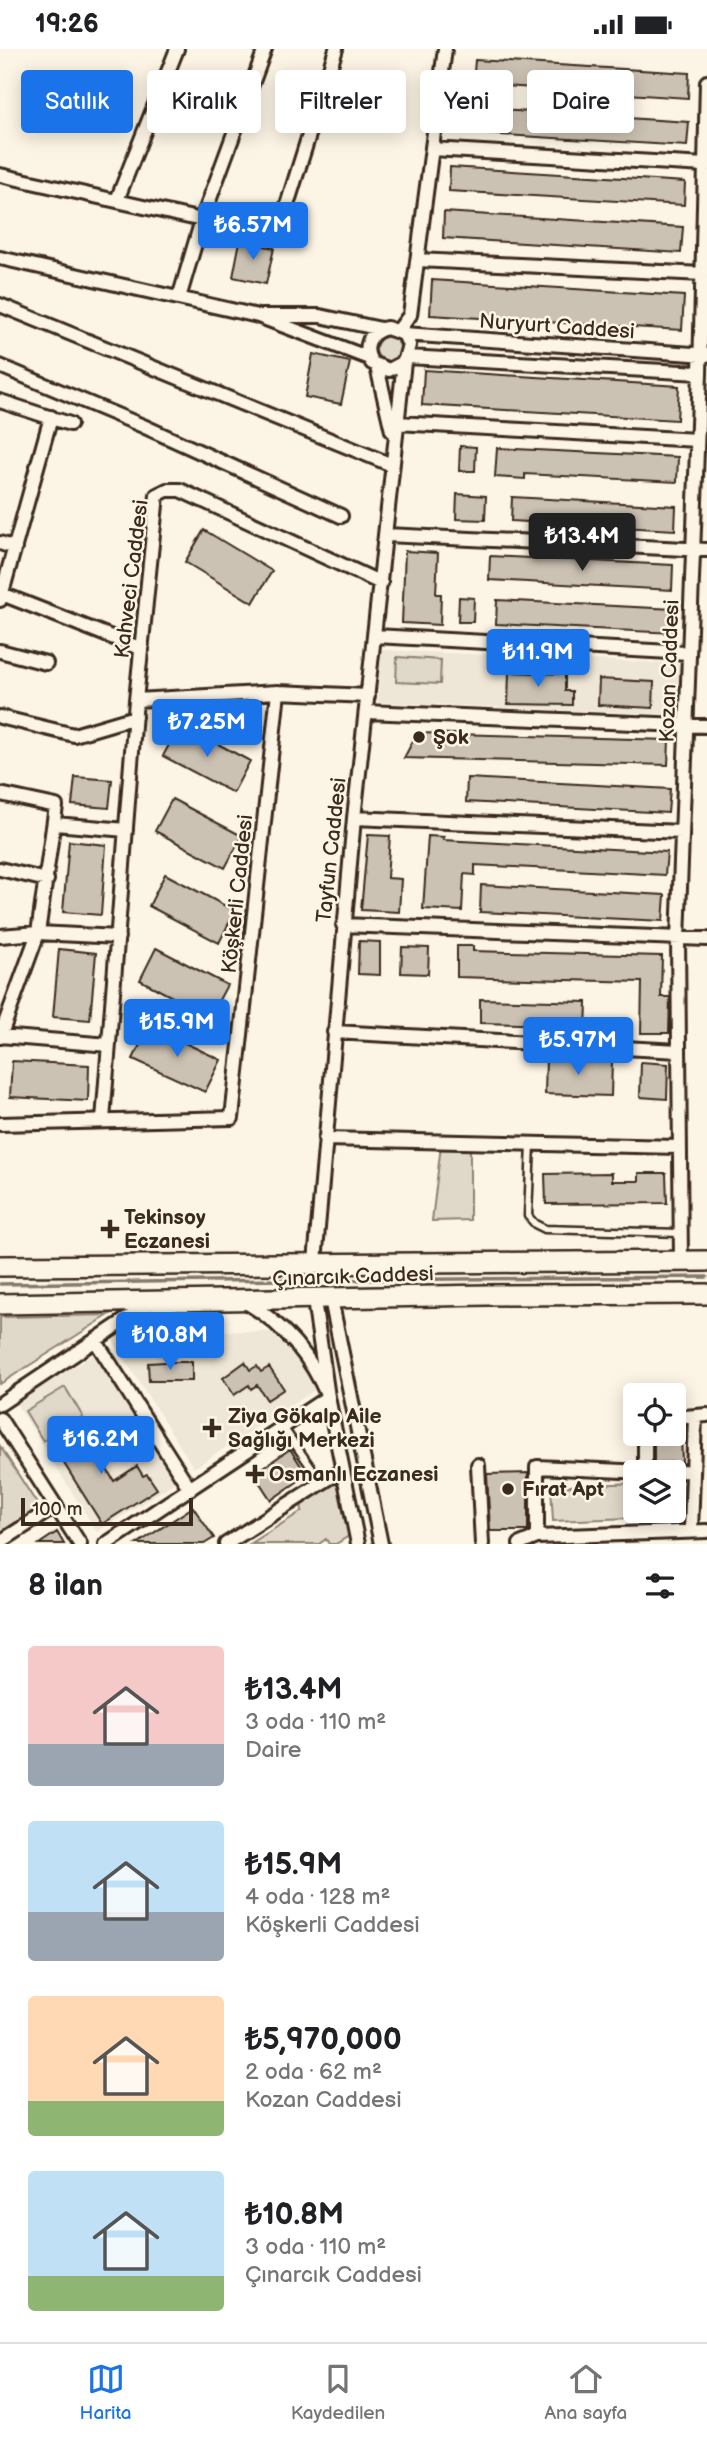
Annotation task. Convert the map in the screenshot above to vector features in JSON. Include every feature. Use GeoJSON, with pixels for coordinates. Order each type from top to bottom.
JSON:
{"type":"FeatureCollection","features":[{"type":"Feature","properties":{"kind":"main road","name":"Çınarcık Caddesi"},"geometry":{"type":"LineString","coordinates":[[0,1266],[707,1261]]}},
{"type":"Feature","properties":{"kind":"main road","name":"Çınarcık Caddesi"},"geometry":{"type":"LineString","coordinates":[[0,1304],[707,1294]]}},
{"type":"Feature","properties":{"kind":"street"},"geometry":{"type":"LineString","coordinates":[[117,200],[177,49]]}},
{"type":"Feature","properties":{"kind":"street"},"geometry":{"type":"LineString","coordinates":[[179,298],[202,220],[265,49]]}},
{"type":"Feature","properties":{"kind":"street"},"geometry":{"type":"LineString","coordinates":[[282,221],[336,49]]}},
{"type":"Feature","properties":{"kind":"street"},"geometry":{"type":"LineString","coordinates":[[401,333],[410,315],[445,49]]}},
{"type":"Feature","properties":{"kind":"street","name":"Kozan Caddesi"},"geometry":{"type":"LineString","coordinates":[[681,1261],[678,939],[697,440],[700,373],[704,355],[707,82]]}},
{"type":"Feature","properties":{"kind":"street"},"geometry":{"type":"LineString","coordinates":[[432,149],[705,165]]}},
{"type":"Feature","properties":{"kind":"street"},"geometry":{"type":"LineString","coordinates":[[0,175],[202,220]]}},
{"type":"Feature","properties":{"kind":"street"},"geometry":{"type":"LineString","coordinates":[[0,258],[258,316],[373,363],[395,369],[406,359],[700,373]]}},
{"type":"Feature","properties":{"kind":"street"},"geometry":{"type":"LineString","coordinates":[[418,260],[703,274]]}},
{"type":"Feature","properties":{"kind":"street"},"geometry":{"type":"LineString","coordinates":[[0,305],[392,465]]}},
{"type":"Feature","properties":{"kind":"street"},"geometry":{"type":"LineString","coordinates":[[258,316],[320,316],[401,333],[409,345],[394,442]]}},
{"type":"Feature","properties":{"kind":"street"},"geometry":{"type":"LineString","coordinates":[[381,329],[368,341],[394,442]]}},
{"type":"Feature","properties":{"kind":"street","name":"Nuryurt Caddesi"},"geometry":{"type":"LineString","coordinates":[[401,333],[704,355]]}},
{"type":"Feature","properties":{"kind":"street"},"geometry":{"type":"LineString","coordinates":[[0,366],[143,426],[341,516]]}},
{"type":"Feature","properties":{"kind":"street"},"geometry":{"type":"LineString","coordinates":[[0,401],[70,424]]}},
{"type":"Feature","properties":{"kind":"street"},"geometry":{"type":"LineString","coordinates":[[51,418],[1,597],[142,649]]}},
{"type":"Feature","properties":{"kind":"street"},"geometry":{"type":"LineString","coordinates":[[397,423],[697,440]]}},
{"type":"Feature","properties":{"kind":"street","name":"Tayfun Caddesi"},"geometry":{"type":"LineString","coordinates":[[315,1262],[343,925],[394,442]]}},
{"type":"Feature","properties":{"kind":"street","name":"Kahveci Caddesi"},"geometry":{"type":"LineString","coordinates":[[103,1121],[136,700],[158,495],[167,490],[180,490],[381,583]]}},
{"type":"Feature","properties":{"kind":"street"},"geometry":{"type":"LineString","coordinates":[[386,535],[707,550]]}},
{"type":"Feature","properties":{"kind":"street"},"geometry":{"type":"LineString","coordinates":[[0,543],[15,548]]}},
{"type":"Feature","properties":{"kind":"street"},"geometry":{"type":"LineString","coordinates":[[375,636],[689,653]]}},
{"type":"Feature","properties":{"kind":"street"},"geometry":{"type":"LineString","coordinates":[[0,651],[46,663]]}},
{"type":"Feature","properties":{"kind":"street"},"geometry":{"type":"LineString","coordinates":[[136,700],[278,692],[368,696]]}},
{"type":"Feature","properties":{"kind":"street","name":"Köşkerli Caddesi"},"geometry":{"type":"LineString","coordinates":[[0,1124],[232,1118],[278,692]]}},
{"type":"Feature","properties":{"kind":"street"},"geometry":{"type":"LineString","coordinates":[[366,712],[707,726]]}},
{"type":"Feature","properties":{"kind":"street"},"geometry":{"type":"LineString","coordinates":[[0,716],[74,735],[135,717]]}},
{"type":"Feature","properties":{"kind":"street"},"geometry":{"type":"LineString","coordinates":[[0,794],[56,806],[38,933],[3,1021],[0,1037],[109,1045]]}},
{"type":"Feature","properties":{"kind":"street"},"geometry":{"type":"LineString","coordinates":[[354,818],[682,832]]}},
{"type":"Feature","properties":{"kind":"street"},"geometry":{"type":"LineString","coordinates":[[55,824],[126,830]]}},
{"type":"Feature","properties":{"kind":"street"},"geometry":{"type":"LineString","coordinates":[[0,869],[47,880]]}},
{"type":"Feature","properties":{"kind":"street"},"geometry":{"type":"LineString","coordinates":[[343,925],[707,939]]}},
{"type":"Feature","properties":{"kind":"street"},"geometry":{"type":"LineString","coordinates":[[0,936],[38,933],[118,937]]}},
{"type":"Feature","properties":{"kind":"street"},"geometry":{"type":"LineString","coordinates":[[334,1032],[679,1051]]}},
{"type":"Feature","properties":{"kind":"street"},"geometry":{"type":"LineString","coordinates":[[325,1139],[680,1147]]}},
{"type":"Feature","properties":{"kind":"street"},"geometry":{"type":"LineString","coordinates":[[323,1299],[328,1397],[358,1544]]}},
{"type":"Feature","properties":{"kind":"street"},"geometry":{"type":"LineString","coordinates":[[323,1299],[381,1544]]}},
{"type":"Feature","properties":{"kind":"street"},"geometry":{"type":"LineString","coordinates":[[246,1301],[291,1337],[312,1364],[328,1397]]}},
{"type":"Feature","properties":{"kind":"street"},"geometry":{"type":"LineString","coordinates":[[0,1404],[152,1303]]}},
{"type":"Feature","properties":{"kind":"street"},"geometry":{"type":"LineString","coordinates":[[95,1340],[190,1489]]}},
{"type":"Feature","properties":{"kind":"street"},"geometry":{"type":"LineString","coordinates":[[106,1544],[328,1397]]}},
{"type":"Feature","properties":{"kind":"street"},"geometry":{"type":"LineString","coordinates":[[691,1531],[693,1471],[701,1416]]}},
{"type":"Feature","properties":{"kind":"street"},"geometry":{"type":"LineString","coordinates":[[0,1419],[80,1544]]}},
{"type":"Feature","properties":{"kind":"street"},"geometry":{"type":"LineString","coordinates":[[478,1465],[482,1544]]}},
{"type":"Feature","properties":{"kind":"street"},"geometry":{"type":"LineString","coordinates":[[537,1537],[537,1467],[623,1471]]}},
{"type":"Feature","properties":{"kind":"street"},"geometry":{"type":"LineString","coordinates":[[226,1544],[342,1470]]}},
{"type":"Feature","properties":{"kind":"street"},"geometry":{"type":"LineString","coordinates":[[686,1471],[693,1471]]}},
{"type":"Feature","properties":{"kind":"street"},"geometry":{"type":"LineString","coordinates":[[692,1489],[707,1489]]}},
{"type":"Feature","properties":{"kind":"street"},"geometry":{"type":"LineString","coordinates":[[0,1542],[56,1507]]}},
{"type":"Feature","properties":{"kind":"street"},"geometry":{"type":"LineString","coordinates":[[520,1544],[537,1537],[621,1539],[707,1531]]}},
{"type":"Feature","properties":{"kind":"lane"},"geometry":{"type":"LineString","coordinates":[[531,1144],[528,1216],[535,1224],[545,1229],[680,1233]]}},
{"type":"Feature","properties":{"kind":"lane"},"geometry":{"type":"LineString","coordinates":[[283,1427],[322,1483]]}},
{"type":"Feature","properties":{"kind":"shaded area"},"geometry":{"type":"Polygon","coordinates":[[[388,337],[396,341],[400,349],[396,357],[388,361],[380,357],[376,349],[380,341],[388,337]]]}},
{"type":"Feature","properties":{"kind":"shaded area"},"geometry":{"type":"Polygon","coordinates":[[[381,650],[683,664],[681,715],[378,702],[381,650]]]}},
{"type":"Feature","properties":{"kind":"shaded area"},"geometry":{"type":"Polygon","coordinates":[[[397,657],[441,660],[440,684],[396,682],[397,657]]]}},
{"type":"Feature","properties":{"kind":"shaded area"},"geometry":{"type":"Polygon","coordinates":[[[441,1145],[470,1145],[470,1220],[432,1221],[441,1145]]]}},
{"type":"Feature","properties":{"kind":"shaded area"},"geometry":{"type":"Polygon","coordinates":[[[109,1315],[0,1384],[0,1317],[109,1315]]]}},
{"type":"Feature","properties":{"kind":"shaded area","name":"Ziya Gökalp Aile Sağlığı Merkezi"},"geometry":{"type":"Polygon","coordinates":[[[122,1330],[282,1332],[318,1388],[194,1468],[111,1338],[122,1330]]]}},
{"type":"Feature","properties":{"kind":"shaded area"},"geometry":{"type":"Polygon","coordinates":[[[101,1350],[182,1478],[97,1532],[16,1403],[101,1350]]]}},
{"type":"Feature","properties":{"kind":"shaded area"},"geometry":{"type":"Polygon","coordinates":[[[65,1387],[83,1417],[43,1441],[25,1411],[65,1387]]]}},
{"type":"Feature","properties":{"kind":"shaded area"},"geometry":{"type":"Polygon","coordinates":[[[0,1446],[39,1507],[0,1533],[0,1446]]]}},
{"type":"Feature","properties":{"kind":"shaded area"},"geometry":{"type":"Polygon","coordinates":[[[340,1479],[352,1534],[336,1544],[329,1544],[326,1539],[319,1544],[250,1544],[302,1511],[301,1501],[340,1479]]]}},
{"type":"Feature","properties":{"kind":"shaded area"},"geometry":{"type":"Polygon","coordinates":[[[623,1484],[623,1518],[553,1521],[551,1487],[623,1484]]]}},
{"type":"Feature","properties":{"kind":"building"},"geometry":{"type":"Polygon","coordinates":[[[475,60],[689,73],[688,98],[634,94],[634,70],[527,70],[527,88],[513,87],[513,70],[474,70],[475,60]]]}},
{"type":"Feature","properties":{"kind":"building"},"geometry":{"type":"Polygon","coordinates":[[[513,111],[527,112],[527,133],[634,133],[634,118],[689,122],[687,146],[469,133],[513,133],[513,111]]]}},
{"type":"Feature","properties":{"kind":"building"},"geometry":{"type":"Polygon","coordinates":[[[450,167],[685,182],[684,205],[449,191],[450,167]]]}},
{"type":"Feature","properties":{"kind":"building"},"geometry":{"type":"Polygon","coordinates":[[[444,212],[683,227],[681,253],[443,238],[444,212]]]}},
{"type":"Feature","properties":{"kind":"building"},"geometry":{"type":"Polygon","coordinates":[[[240,241],[274,248],[266,284],[233,277],[240,241]]]}},
{"type":"Feature","properties":{"kind":"building"},"geometry":{"type":"Polygon","coordinates":[[[432,280],[684,296],[682,330],[430,315],[432,280]]]}},
{"type":"Feature","properties":{"kind":"building"},"geometry":{"type":"Polygon","coordinates":[[[313,354],[350,362],[341,404],[305,397],[313,354]]]}},
{"type":"Feature","properties":{"kind":"building"},"geometry":{"type":"Polygon","coordinates":[[[424,370],[679,386],[677,420],[422,405],[424,370]]]}},
{"type":"Feature","properties":{"kind":"building"},"geometry":{"type":"Polygon","coordinates":[[[460,446],[476,447],[475,471],[459,471],[460,446]]]}},
{"type":"Feature","properties":{"kind":"building"},"geometry":{"type":"Polygon","coordinates":[[[497,448],[678,457],[677,482],[525,474],[525,479],[495,477],[497,448]]]}},
{"type":"Feature","properties":{"kind":"building"},"geometry":{"type":"Polygon","coordinates":[[[457,494],[486,496],[485,520],[456,519],[457,494]]]}},
{"type":"Feature","properties":{"kind":"building"},"geometry":{"type":"Polygon","coordinates":[[[512,497],[676,506],[675,530],[511,521],[512,497]]]}},
{"type":"Feature","properties":{"kind":"building"},"geometry":{"type":"Polygon","coordinates":[[[204,530],[272,571],[253,603],[185,562],[204,530]]]}},
{"type":"Feature","properties":{"kind":"building"},"geometry":{"type":"Polygon","coordinates":[[[405,551],[438,553],[436,594],[441,594],[440,625],[402,623],[405,551]]]}},
{"type":"Feature","properties":{"kind":"building"},"geometry":{"type":"Polygon","coordinates":[[[490,556],[673,565],[672,590],[489,580],[490,556]]]}},
{"type":"Feature","properties":{"kind":"building"},"geometry":{"type":"Polygon","coordinates":[[[459,597],[474,598],[473,622],[458,622],[459,597]]]}},
{"type":"Feature","properties":{"kind":"building"},"geometry":{"type":"Polygon","coordinates":[[[497,600],[674,609],[673,633],[496,624],[497,600]]]}},
{"type":"Feature","properties":{"kind":"building"},"geometry":{"type":"Polygon","coordinates":[[[509,672],[565,674],[565,691],[572,691],[572,705],[508,704],[509,672]]]}},
{"type":"Feature","properties":{"kind":"building"},"geometry":{"type":"Polygon","coordinates":[[[599,679],[654,682],[653,708],[598,705],[599,679]]]}},
{"type":"Feature","properties":{"kind":"building"},"geometry":{"type":"Polygon","coordinates":[[[180,724],[250,761],[233,793],[163,756],[180,724]]]}},
{"type":"Feature","properties":{"kind":"building"},"geometry":{"type":"Polygon","coordinates":[[[417,733],[669,740],[668,765],[404,758],[417,733]]]}},
{"type":"Feature","properties":{"kind":"building"},"geometry":{"type":"Polygon","coordinates":[[[75,777],[112,780],[109,808],[72,805],[75,777]]]}},
{"type":"Feature","properties":{"kind":"building"},"geometry":{"type":"Polygon","coordinates":[[[467,778],[670,789],[668,813],[466,802],[467,778]]]}},
{"type":"Feature","properties":{"kind":"building"},"geometry":{"type":"Polygon","coordinates":[[[172,799],[242,836],[225,868],[155,831],[172,799]]]}},
{"type":"Feature","properties":{"kind":"building"},"geometry":{"type":"Polygon","coordinates":[[[368,835],[390,836],[387,878],[401,879],[399,912],[361,910],[368,835]]]}},
{"type":"Feature","properties":{"kind":"building"},"geometry":{"type":"Polygon","coordinates":[[[428,836],[444,837],[443,840],[667,852],[665,875],[475,865],[475,875],[464,874],[462,911],[423,909],[428,836]]]}},
{"type":"Feature","properties":{"kind":"building"},"geometry":{"type":"Polygon","coordinates":[[[69,841],[106,845],[101,915],[63,912],[69,841]]]}},
{"type":"Feature","properties":{"kind":"building"},"geometry":{"type":"Polygon","coordinates":[[[165,874],[235,911],[219,943],[149,906],[165,874]]]}},
{"type":"Feature","properties":{"kind":"building"},"geometry":{"type":"Polygon","coordinates":[[[481,885],[665,895],[663,921],[480,912],[481,885]]]}},
{"type":"Feature","properties":{"kind":"building"},"geometry":{"type":"Polygon","coordinates":[[[359,941],[380,942],[380,975],[358,974],[359,941]]]}},
{"type":"Feature","properties":{"kind":"building"},"geometry":{"type":"Polygon","coordinates":[[[457,946],[473,946],[473,951],[662,956],[661,997],[670,997],[669,1033],[641,1033],[642,982],[457,977],[457,946]]]}},
{"type":"Feature","properties":{"kind":"building"},"geometry":{"type":"Polygon","coordinates":[[[402,947],[429,948],[428,974],[401,973],[402,947]]]}},
{"type":"Feature","properties":{"kind":"building"},"geometry":{"type":"Polygon","coordinates":[[[156,948],[227,985],[210,1017],[140,980],[156,948]]]}},
{"type":"Feature","properties":{"kind":"building"},"geometry":{"type":"Polygon","coordinates":[[[59,949],[96,953],[90,1020],[53,1017],[59,949]]]}},
{"type":"Feature","properties":{"kind":"building"},"geometry":{"type":"Polygon","coordinates":[[[480,999],[587,1002],[586,1031],[558,1030],[558,1025],[480,1023],[480,999]]]}},
{"type":"Feature","properties":{"kind":"building"},"geometry":{"type":"Polygon","coordinates":[[[149,1026],[221,1060],[205,1092],[133,1059],[149,1026]]]}},
{"type":"Feature","properties":{"kind":"building"},"geometry":{"type":"Polygon","coordinates":[[[546,1058],[612,1061],[611,1096],[545,1094],[546,1058]]]}},
{"type":"Feature","properties":{"kind":"building"},"geometry":{"type":"Polygon","coordinates":[[[12,1061],[89,1065],[88,1101],[10,1097],[12,1061]]]}},
{"type":"Feature","properties":{"kind":"building"},"geometry":{"type":"Polygon","coordinates":[[[641,1062],[668,1064],[667,1099],[640,1097],[641,1062]]]}},
{"type":"Feature","properties":{"kind":"building"},"geometry":{"type":"Polygon","coordinates":[[[612,1173],[612,1181],[639,1181],[639,1173],[666,1173],[667,1203],[546,1204],[545,1174],[612,1173]]]}},
{"type":"Feature","properties":{"kind":"building"},"geometry":{"type":"Polygon","coordinates":[[[192,1362],[192,1381],[149,1381],[148,1363],[192,1362]]]}},
{"type":"Feature","properties":{"kind":"building"},"geometry":{"type":"Polygon","coordinates":[[[245,1362],[250,1370],[257,1366],[261,1372],[269,1367],[284,1389],[267,1400],[257,1385],[251,1389],[249,1385],[234,1395],[223,1378],[245,1362]]]}},
{"type":"Feature","properties":{"kind":"building"},"geometry":{"type":"Polygon","coordinates":[[[88,1422],[108,1453],[100,1458],[114,1481],[137,1466],[143,1476],[147,1474],[157,1489],[102,1524],[55,1449],[74,1437],[71,1432],[88,1422]]]}},
{"type":"Feature","properties":{"kind":"building"},"geometry":{"type":"Polygon","coordinates":[[[654,1446],[681,1446],[682,1460],[654,1460],[654,1446]]]}},
{"type":"Feature","properties":{"kind":"building"},"geometry":{"type":"Polygon","coordinates":[[[290,1449],[307,1475],[271,1500],[254,1474],[290,1449]]]}},
{"type":"Feature","properties":{"kind":"building"},"geometry":{"type":"Polygon","coordinates":[[[528,1473],[528,1531],[490,1531],[487,1474],[528,1473]]]}},
{"type":"Feature","properties":{"kind":"building"},"geometry":{"type":"Polygon","coordinates":[[[193,1507],[214,1538],[204,1544],[137,1544],[193,1507]]]}},
{"type":"Feature","properties":{"kind":"building"},"geometry":{"type":"Polygon","coordinates":[[[57,1532],[64,1544],[39,1544],[57,1532]]]}},
{"type":"Feature","properties":{"kind":"waterway"},"geometry":{"type":"LineString","coordinates":[[338,1280],[707,1277]]}},
{"type":"Feature","properties":{"kind":"waterway"},"geometry":{"type":"LineString","coordinates":[[0,1284],[287,1280]]}},
{"type":"Feature","properties":{"kind":"place","name":"Şok"},"geometry":{"type":"Point","coordinates":[419,737]}},
{"type":"Feature","properties":{"kind":"place","name":"Tekinsoy Eczanesi"},"geometry":{"type":"Point","coordinates":[110,1229]}},
{"type":"Feature","properties":{"kind":"place","name":"Ziya Gökalp Aile Sağlığı Merkezi"},"geometry":{"type":"Point","coordinates":[212,1428]}},
{"type":"Feature","properties":{"kind":"place","name":"Osmanlı Eczanesi"},"geometry":{"type":"Point","coordinates":[255,1474]}},
{"type":"Feature","properties":{"kind":"place","name":"Fırat Apt"},"geometry":{"type":"Point","coordinates":[508,1489]}}]}
